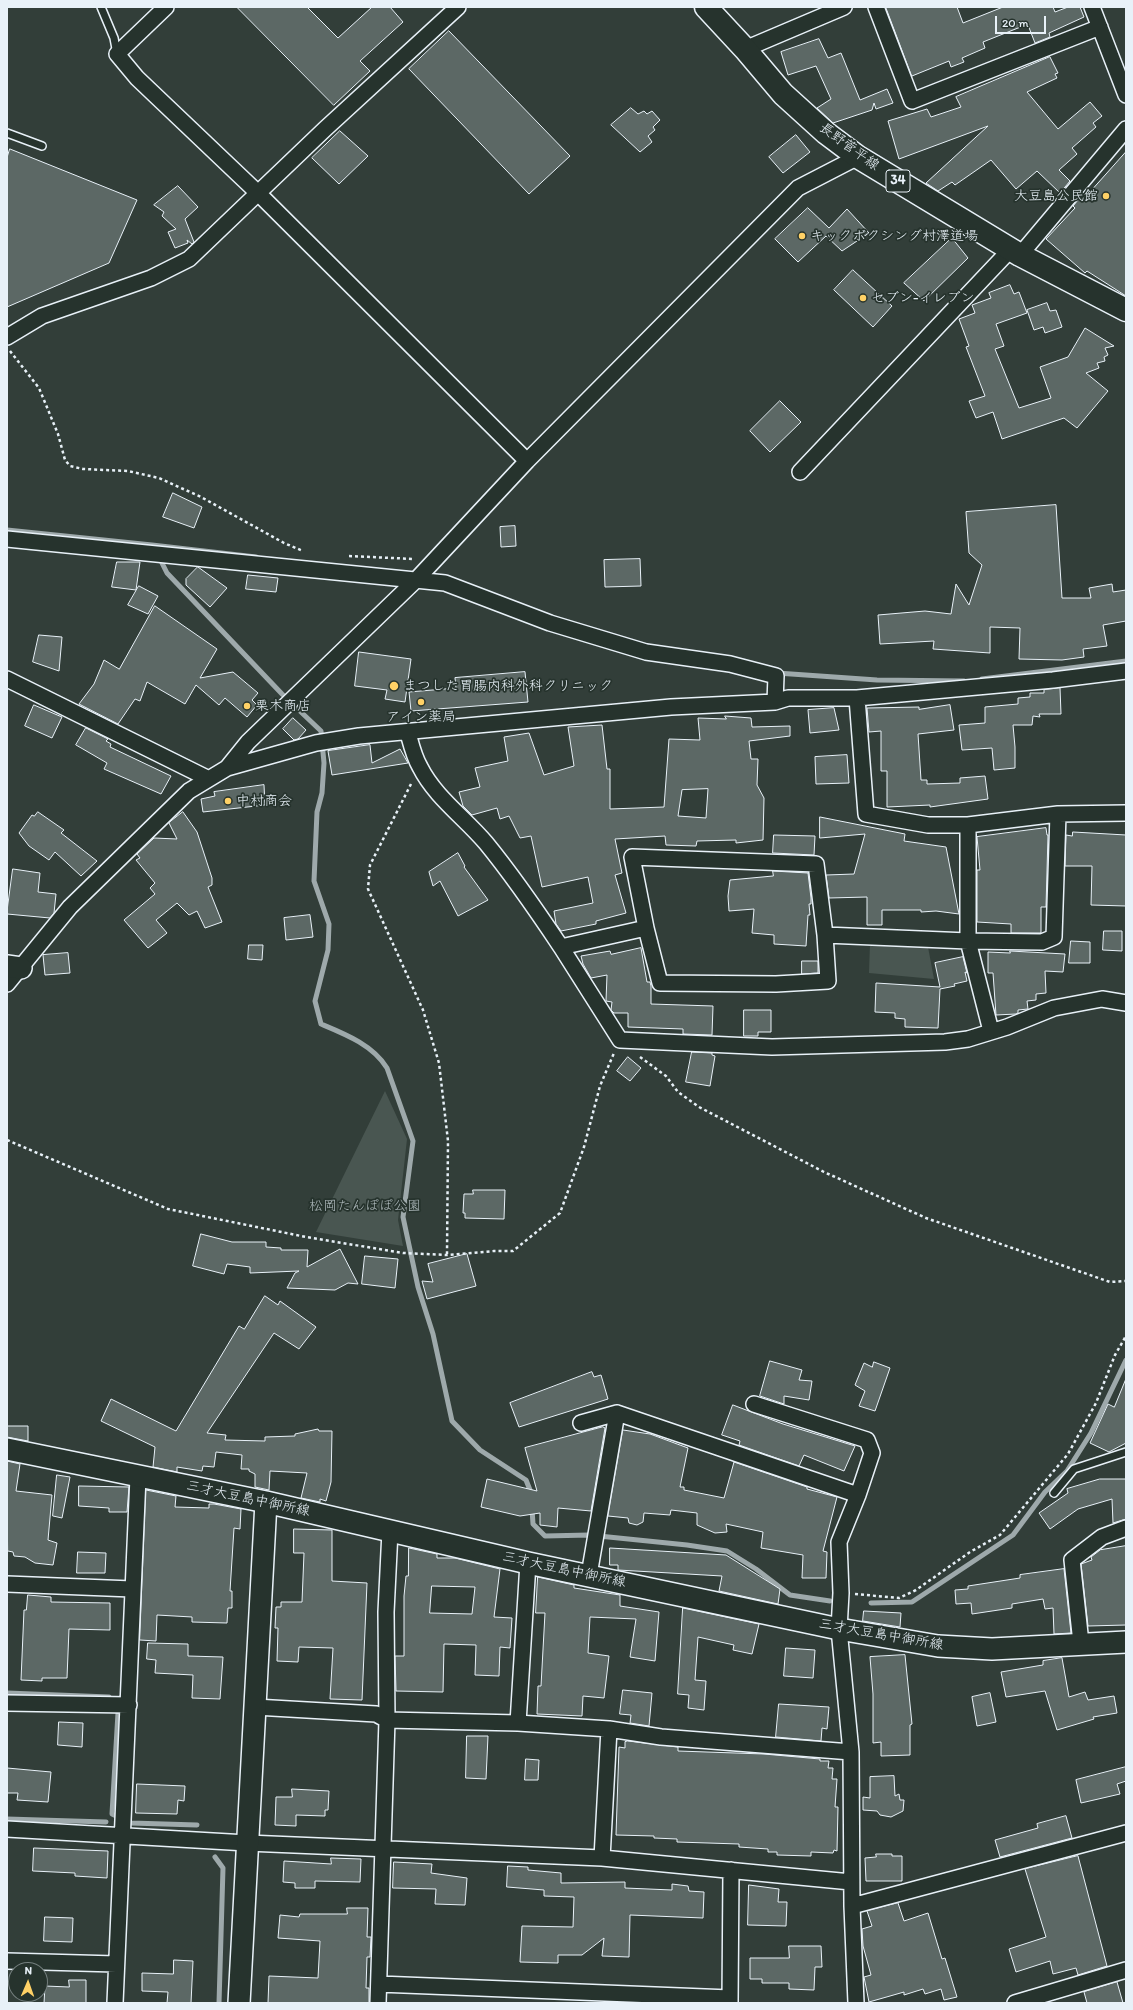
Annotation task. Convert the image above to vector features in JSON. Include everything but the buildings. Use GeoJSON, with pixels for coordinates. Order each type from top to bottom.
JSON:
{"type":"FeatureCollection","features":[{"type":"Feature","properties":{"kind":"main road","name":"長野菅平線"},"geometry":{"type":"LineString","coordinates":[[706,7],[745,48],[783,94],[826,133],[858,157],[1016,252],[1126,310]]}},
{"type":"Feature","properties":{"kind":"main road","name":"三才大豆島中御所線"},"geometry":{"type":"LineString","coordinates":[[7,1448],[266,1502],[528,1563],[839,1629],[946,1646],[992,1649],[1081,1643],[1126,1642]]}},
{"type":"Feature","properties":{"kind":"main road"},"geometry":{"type":"LineString","coordinates":[[239,2003],[266,1502]]}},
{"type":"Feature","properties":{"kind":"street"},"geometry":{"type":"LineString","coordinates":[[166,7],[117,54],[137,78],[259,194],[527,461]]}},
{"type":"Feature","properties":{"kind":"street"},"geometry":{"type":"LineString","coordinates":[[7,337],[42,316],[151,278],[190,259],[325,129],[458,7]]}},
{"type":"Feature","properties":{"kind":"street"},"geometry":{"type":"LineString","coordinates":[[745,48],[826,11],[844,7]]}},
{"type":"Feature","properties":{"kind":"street"},"geometry":{"type":"LineString","coordinates":[[876,7],[912,101],[1100,27]]}},
{"type":"Feature","properties":{"kind":"street"},"geometry":{"type":"LineString","coordinates":[[1092,7],[1126,95]]}},
{"type":"Feature","properties":{"kind":"street"},"geometry":{"type":"LineString","coordinates":[[800,472],[1016,252],[1126,129]]}},
{"type":"Feature","properties":{"kind":"street"},"geometry":{"type":"LineString","coordinates":[[227,768],[248,742],[416,580],[527,461],[798,188],[858,157]]}},
{"type":"Feature","properties":{"kind":"street"},"geometry":{"type":"LineString","coordinates":[[7,539],[445,583],[550,623],[646,652],[730,664],[776,676],[775,702]]}},
{"type":"Feature","properties":{"kind":"street"},"geometry":{"type":"LineString","coordinates":[[7,984],[14,967],[70,907],[189,791],[207,778],[227,768],[321,743],[359,736],[408,733],[672,707],[775,702],[788,698],[857,698],[919,691],[1053,680],[1126,671]]}},
{"type":"Feature","properties":{"kind":"street"},"geometry":{"type":"LineString","coordinates":[[7,678],[207,778]]}},
{"type":"Feature","properties":{"kind":"street"},"geometry":{"type":"LineString","coordinates":[[857,698],[866,814],[928,825],[968,825],[1058,814],[1126,813]]}},
{"type":"Feature","properties":{"kind":"street"},"geometry":{"type":"LineString","coordinates":[[408,733],[420,767],[448,804],[486,843],[519,885],[562,947],[620,1040],[772,1047],[945,1042],[968,1039],[1054,1008],[1102,999],[1126,1002]]}},
{"type":"Feature","properties":{"kind":"street"},"geometry":{"type":"LineString","coordinates":[[825,935],[968,941],[1042,942],[1054,937],[1058,814]]}},
{"type":"Feature","properties":{"kind":"street"},"geometry":{"type":"LineString","coordinates":[[968,825],[968,941],[991,1031]]}},
{"type":"Feature","properties":{"kind":"street"},"geometry":{"type":"LineString","coordinates":[[632,857],[816,864],[825,935],[828,981],[776,984],[660,983],[646,928],[632,857]]}},
{"type":"Feature","properties":{"kind":"street"},"geometry":{"type":"LineString","coordinates":[[562,947],[646,928]]}},
{"type":"Feature","properties":{"kind":"street"},"geometry":{"type":"LineString","coordinates":[[754,1404],[867,1440],[872,1453],[858,1495],[839,1542],[841,1593],[839,1629],[850,1752],[852,1906],[856,2003]]}},
{"type":"Feature","properties":{"kind":"street"},"geometry":{"type":"LineString","coordinates":[[581,1423],[617,1412],[858,1495]]}},
{"type":"Feature","properties":{"kind":"street"},"geometry":{"type":"LineString","coordinates":[[590,1575],[617,1412]]}},
{"type":"Feature","properties":{"kind":"street"},"geometry":{"type":"LineString","coordinates":[[115,2003],[138,1476]]}},
{"type":"Feature","properties":{"kind":"street"},"geometry":{"type":"LineString","coordinates":[[1081,1643],[1072,1560],[1102,1537],[1126,1528]]}},
{"type":"Feature","properties":{"kind":"street"},"geometry":{"type":"LineString","coordinates":[[378,2003],[387,1720],[386,1612],[390,1531]]}},
{"type":"Feature","properties":{"kind":"street"},"geometry":{"type":"LineString","coordinates":[[518,1723],[528,1563]]}},
{"type":"Feature","properties":{"kind":"street"},"geometry":{"type":"LineString","coordinates":[[7,1584],[132,1589]]}},
{"type":"Feature","properties":{"kind":"street"},"geometry":{"type":"LineString","coordinates":[[7,1703],[129,1704]]}},
{"type":"Feature","properties":{"kind":"street"},"geometry":{"type":"LineString","coordinates":[[255,1708],[376,1714],[387,1720],[518,1723],[609,1729],[661,1737],[850,1752]]}},
{"type":"Feature","properties":{"kind":"street"},"geometry":{"type":"LineString","coordinates":[[602,1858],[609,1729]]}},
{"type":"Feature","properties":{"kind":"street"},"geometry":{"type":"LineString","coordinates":[[7,1829],[247,1843],[602,1858],[852,1882]]}},
{"type":"Feature","properties":{"kind":"street"},"geometry":{"type":"LineString","coordinates":[[852,1906],[1126,1833]]}},
{"type":"Feature","properties":{"kind":"street"},"geometry":{"type":"LineString","coordinates":[[379,1984],[730,2001],[731,1870]]}},
{"type":"Feature","properties":{"kind":"street"},"geometry":{"type":"LineString","coordinates":[[7,1961],[116,1964]]}},
{"type":"Feature","properties":{"kind":"street"},"geometry":{"type":"LineString","coordinates":[[1015,2003],[1125,1976]]}},
{"type":"Feature","properties":{"kind":"lane"},"geometry":{"type":"LineString","coordinates":[[101,7],[114,38],[117,54]]}},
{"type":"Feature","properties":{"kind":"lane"},"geometry":{"type":"LineString","coordinates":[[7,133],[42,146]]}},
{"type":"Feature","properties":{"kind":"lane"},"geometry":{"type":"LineString","coordinates":[[1054,1493],[1074,1469],[1126,1452]]}},
{"type":"Feature","properties":{"kind":"path"},"geometry":{"type":"LineString","coordinates":[[7,348],[39,388],[58,434],[65,460],[70,466],[128,471],[159,478],[201,497],[284,543],[302,551],[310,552]]}},
{"type":"Feature","properties":{"kind":"path"},"geometry":{"type":"LineString","coordinates":[[346,556],[416,560],[430,565]]}},
{"type":"Feature","properties":{"kind":"path"},"geometry":{"type":"LineString","coordinates":[[420,767],[370,866],[368,889],[423,1010],[438,1063],[448,1141],[448,1254]]}},
{"type":"Feature","properties":{"kind":"path"},"geometry":{"type":"LineString","coordinates":[[7,1140],[168,1209],[306,1237],[403,1253],[448,1254],[513,1251],[560,1212],[584,1147],[600,1086],[620,1040],[666,1076],[678,1092],[699,1107],[824,1172],[926,1218],[1110,1282],[1126,1281]]}},
{"type":"Feature","properties":{"kind":"path"},"geometry":{"type":"LineString","coordinates":[[841,1593],[899,1598],[916,1590],[970,1552],[1000,1535],[1068,1454],[1096,1403],[1115,1356],[1126,1336]]}},
{"type":"Feature","properties":{"kind":"green space"},"geometry":{"type":"Polygon","coordinates":[[[870,944],[928,947],[934,979],[869,973],[870,944]]]}},
{"type":"Feature","properties":{"kind":"green space","name":"松岡たんぽぽ公園"},"geometry":{"type":"Polygon","coordinates":[[[385,1091],[407,1139],[398,1220],[403,1246],[316,1232],[385,1091]]]}},
{"type":"Feature","properties":{"kind":"waterway"},"geometry":{"type":"LineString","coordinates":[[7,530],[152,545],[154,548]]}},
{"type":"Feature","properties":{"kind":"waterway"},"geometry":{"type":"LineString","coordinates":[[152,545],[256,557]]}},
{"type":"Feature","properties":{"kind":"waterway"},"geometry":{"type":"LineString","coordinates":[[162,563],[167,573],[282,694],[321,731],[324,763],[322,793],[317,812],[314,881],[329,924],[328,950],[315,1001],[321,1024],[358,1041],[381,1060],[387,1068],[413,1141],[403,1217],[418,1287],[433,1334],[452,1421],[480,1450],[526,1480],[532,1495]]}},
{"type":"Feature","properties":{"kind":"waterway"},"geometry":{"type":"LineString","coordinates":[[982,679],[1126,661]]}},
{"type":"Feature","properties":{"kind":"waterway"},"geometry":{"type":"LineString","coordinates":[[777,673],[877,680],[964,681]]}},
{"type":"Feature","properties":{"kind":"waterway"},"geometry":{"type":"LineString","coordinates":[[871,1603],[912,1602],[1013,1535],[1045,1492],[1067,1471],[1091,1433],[1126,1360]]}},
{"type":"Feature","properties":{"kind":"waterway"},"geometry":{"type":"LineString","coordinates":[[532,1509],[533,1524],[545,1536],[589,1535],[687,1545],[727,1551],[756,1569],[790,1595],[830,1601]]}},
{"type":"Feature","properties":{"kind":"waterway"},"geometry":{"type":"LineString","coordinates":[[7,1693],[109,1697]]}},
{"type":"Feature","properties":{"kind":"waterway"},"geometry":{"type":"LineString","coordinates":[[118,1713],[112,1814],[131,1823],[197,1825]]}},
{"type":"Feature","properties":{"kind":"waterway"},"geometry":{"type":"LineString","coordinates":[[7,1819],[106,1822]]}},
{"type":"Feature","properties":{"kind":"waterway"},"geometry":{"type":"LineString","coordinates":[[215,1857],[223,1868],[219,2003]]}},
{"type":"Feature","properties":{"kind":"place","name":"大豆島公民館"},"geometry":{"type":"Point","coordinates":[1106,196]}},
{"type":"Feature","properties":{"kind":"place","name":"キックボクシング村澤道場"},"geometry":{"type":"Point","coordinates":[802,236]}},
{"type":"Feature","properties":{"kind":"place","name":"セブン-イレブン"},"geometry":{"type":"Point","coordinates":[863,298]}},
{"type":"Feature","properties":{"kind":"place","name":"まつした胃腸内科外科クリニック"},"geometry":{"type":"Point","coordinates":[394,686]}},
{"type":"Feature","properties":{"kind":"place","name":"アイン薬局"},"geometry":{"type":"Point","coordinates":[421,702]}},
{"type":"Feature","properties":{"kind":"place","name":"栗木商店"},"geometry":{"type":"Point","coordinates":[247,706]}},
{"type":"Feature","properties":{"kind":"place","name":"中村商会"},"geometry":{"type":"Point","coordinates":[228,801]}}]}
